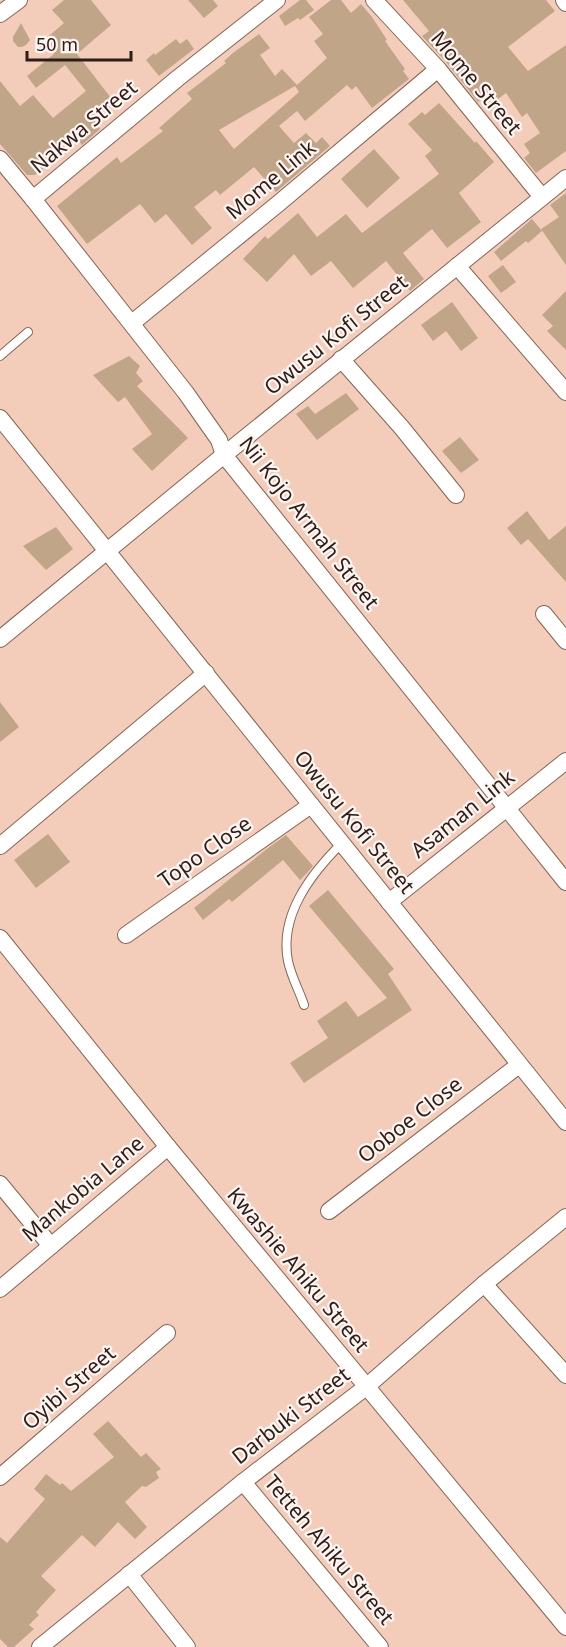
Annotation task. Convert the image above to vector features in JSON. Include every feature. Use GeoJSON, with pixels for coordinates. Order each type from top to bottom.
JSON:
{"type":"FeatureCollection","features":[{"type":"Feature","properties":{"kind":"street"},"geometry":{"type":"LineString","coordinates":[[0,14],[19,0]]}},
{"type":"Feature","properties":{"kind":"street","name":"Nakwa Street"},"geometry":{"type":"LineString","coordinates":[[33,199],[178,78],[277,0]]}},
{"type":"Feature","properties":{"kind":"street","name":"Mome Street"},"geometry":{"type":"LineString","coordinates":[[374,0],[438,69],[542,197]]}},
{"type":"Feature","properties":{"kind":"street","name":"Mome Link"},"geometry":{"type":"LineString","coordinates":[[132,323],[438,69]]}},
{"type":"Feature","properties":{"kind":"street","name":"Nii Kojo Armah Street"},"geometry":{"type":"LineString","coordinates":[[0,159],[186,393],[219,440],[224,455],[566,882]]}},
{"type":"Feature","properties":{"kind":"street","name":"Owusu Kofi Street"},"geometry":{"type":"LineString","coordinates":[[0,639],[566,178]]}},
{"type":"Feature","properties":{"kind":"street"},"geometry":{"type":"LineString","coordinates":[[457,266],[566,393]]}},
{"type":"Feature","properties":{"kind":"street"},"geometry":{"type":"LineString","coordinates":[[341,359],[402,428],[456,495]]}},
{"type":"Feature","properties":{"kind":"street","name":"Owusu Kofi Street"},"geometry":{"type":"LineString","coordinates":[[0,418],[566,1122]]}},
{"type":"Feature","properties":{"kind":"street"},"geometry":{"type":"LineString","coordinates":[[544,614],[566,641]]}},
{"type":"Feature","properties":{"kind":"street"},"geometry":{"type":"LineString","coordinates":[[0,846],[206,673]]}},
{"type":"Feature","properties":{"kind":"street","name":"Asaman Link"},"geometry":{"type":"LineString","coordinates":[[388,902],[566,761]]}},
{"type":"Feature","properties":{"kind":"street","name":"Topo Close"},"geometry":{"type":"LineString","coordinates":[[126,935],[311,805]]}},
{"type":"Feature","properties":{"kind":"street","name":"Kwashie Ahiku Street"},"geometry":{"type":"LineString","coordinates":[[0,938],[168,1147],[566,1628]]}},
{"type":"Feature","properties":{"kind":"street","name":"Ooboe Close"},"geometry":{"type":"LineString","coordinates":[[329,1212],[519,1065]]}},
{"type":"Feature","properties":{"kind":"street","name":"Mankobia Lane"},"geometry":{"type":"LineString","coordinates":[[0,1289],[168,1147]]}},
{"type":"Feature","properties":{"kind":"street"},"geometry":{"type":"LineString","coordinates":[[0,1184],[51,1246]]}},
{"type":"Feature","properties":{"kind":"street","name":"Darbuki Street"},"geometry":{"type":"LineString","coordinates":[[40,1647],[243,1482],[366,1387],[484,1284],[566,1217]]}},
{"type":"Feature","properties":{"kind":"street"},"geometry":{"type":"LineString","coordinates":[[484,1284],[566,1375]]}},
{"type":"Feature","properties":{"kind":"street","name":"Oyibi Street"},"geometry":{"type":"LineString","coordinates":[[0,1477],[167,1333]]}},
{"type":"Feature","properties":{"kind":"street","name":"Tetteh Ahiku Street"},"geometry":{"type":"LineString","coordinates":[[243,1482],[380,1647]]}},
{"type":"Feature","properties":{"kind":"street"},"geometry":{"type":"LineString","coordinates":[[129,1574],[187,1647]]}},
{"type":"Feature","properties":{"kind":"lane"},"geometry":{"type":"LineString","coordinates":[[0,356],[28,332]]}},
{"type":"Feature","properties":{"kind":"lane"},"geometry":{"type":"LineString","coordinates":[[304,1005],[288,963],[286,943],[288,929],[298,900],[324,861],[341,844]]}},
{"type":"Feature","properties":{"kind":"building"},"geometry":{"type":"Polygon","coordinates":[[[64,0],[91,0],[111,25],[77,54],[111,98],[97,108],[104,117],[96,123],[100,129],[82,145],[73,134],[54,150],[59,156],[35,175],[27,175],[0,144],[0,81],[20,106],[33,95],[53,118],[86,91],[65,65],[36,88],[27,76],[54,54],[43,41],[64,23],[52,10],[64,0]]]}},
{"type":"Feature","properties":{"kind":"building"},"geometry":{"type":"Polygon","coordinates":[[[188,0],[213,0],[218,6],[204,18],[188,0]]]}},
{"type":"Feature","properties":{"kind":"building"},"geometry":{"type":"Polygon","coordinates":[[[300,0],[306,0],[314,10],[300,20],[298,18],[285,26],[279,16],[300,0]]]}},
{"type":"Feature","properties":{"kind":"building"},"geometry":{"type":"Polygon","coordinates":[[[331,0],[341,0],[351,13],[361,4],[387,40],[385,41],[405,69],[403,71],[409,79],[372,108],[356,86],[352,90],[347,85],[305,121],[297,111],[279,126],[294,143],[306,133],[316,143],[322,137],[330,146],[276,192],[254,167],[220,195],[216,190],[194,207],[212,228],[192,245],[166,214],[155,223],[140,204],[87,244],[57,206],[117,157],[121,163],[163,131],[159,128],[192,99],[187,93],[226,63],[224,61],[234,52],[259,34],[270,48],[260,55],[275,76],[282,69],[297,85],[327,58],[314,41],[323,34],[309,17],[331,0]],[[295,86],[219,130],[234,149],[299,92],[295,86]]]}},
{"type":"Feature","properties":{"kind":"building"},"geometry":{"type":"Polygon","coordinates":[[[403,0],[546,0],[555,11],[508,47],[528,71],[566,45],[566,151],[536,173],[524,158],[530,153],[524,144],[540,133],[527,113],[522,117],[506,93],[498,99],[491,91],[478,102],[422,36],[429,31],[403,0]]]}},
{"type":"Feature","properties":{"kind":"building"},"geometry":{"type":"Polygon","coordinates":[[[21,23],[30,40],[26,45],[18,47],[13,37],[21,23]]]}},
{"type":"Feature","properties":{"kind":"building"},"geometry":{"type":"Polygon","coordinates":[[[176,39],[180,44],[187,39],[194,49],[159,76],[146,60],[176,39]]]}},
{"type":"Feature","properties":{"kind":"building"},"geometry":{"type":"Polygon","coordinates":[[[439,103],[494,162],[459,193],[481,222],[447,248],[432,229],[403,253],[424,279],[410,291],[386,261],[353,288],[331,261],[311,276],[294,254],[267,282],[243,259],[265,236],[268,239],[298,213],[317,237],[346,214],[362,233],[439,174],[425,156],[432,150],[408,124],[422,112],[425,115],[439,103]]]}},
{"type":"Feature","properties":{"kind":"building"},"geometry":{"type":"Polygon","coordinates":[[[374,149],[400,178],[367,208],[341,179],[374,149]]]}},
{"type":"Feature","properties":{"kind":"building"},"geometry":{"type":"Polygon","coordinates":[[[566,193],[566,265],[541,229],[559,217],[550,205],[566,193]]]}},
{"type":"Feature","properties":{"kind":"building"},"geometry":{"type":"Polygon","coordinates":[[[532,219],[542,231],[501,261],[494,252],[532,219]]]}},
{"type":"Feature","properties":{"kind":"building"},"geometry":{"type":"Polygon","coordinates":[[[503,265],[516,282],[501,293],[488,276],[503,265]]]}},
{"type":"Feature","properties":{"kind":"building"},"geometry":{"type":"Polygon","coordinates":[[[566,291],[566,350],[547,331],[553,326],[542,315],[566,291]]]}},
{"type":"Feature","properties":{"kind":"building"},"geometry":{"type":"Polygon","coordinates":[[[452,302],[478,338],[461,351],[446,331],[433,341],[421,325],[452,302]]]}},
{"type":"Feature","properties":{"kind":"building"},"geometry":{"type":"Polygon","coordinates":[[[129,356],[140,366],[136,373],[143,381],[137,386],[188,438],[152,471],[132,449],[152,434],[125,397],[118,402],[93,375],[129,356]]]}},
{"type":"Feature","properties":{"kind":"building"},"geometry":{"type":"Polygon","coordinates":[[[346,393],[359,409],[317,440],[296,414],[308,406],[315,414],[346,393]]]}},
{"type":"Feature","properties":{"kind":"building"},"geometry":{"type":"Polygon","coordinates":[[[460,437],[479,460],[461,473],[442,451],[460,437]]]}},
{"type":"Feature","properties":{"kind":"building"},"geometry":{"type":"Polygon","coordinates":[[[527,511],[549,540],[566,526],[566,582],[528,539],[521,545],[507,528],[527,511]]]}},
{"type":"Feature","properties":{"kind":"building"},"geometry":{"type":"Polygon","coordinates":[[[56,527],[73,549],[46,570],[23,546],[56,527]]]}},
{"type":"Feature","properties":{"kind":"building"},"geometry":{"type":"Polygon","coordinates":[[[0,702],[19,727],[0,742],[0,702]]]}},
{"type":"Feature","properties":{"kind":"building"},"geometry":{"type":"Polygon","coordinates":[[[48,834],[70,862],[36,888],[14,860],[48,834]]]}},
{"type":"Feature","properties":{"kind":"building"},"geometry":{"type":"Polygon","coordinates":[[[286,835],[313,866],[307,873],[300,880],[283,860],[232,902],[229,899],[203,920],[194,908],[286,835]]]}},
{"type":"Feature","properties":{"kind":"building"},"geometry":{"type":"Polygon","coordinates":[[[328,890],[394,969],[388,974],[412,1010],[304,1083],[290,1063],[328,1038],[317,1021],[346,1001],[358,1017],[387,998],[309,906],[328,890]]]}},
{"type":"Feature","properties":{"kind":"building"},"geometry":{"type":"Polygon","coordinates":[[[108,1421],[141,1457],[146,1453],[161,1469],[156,1472],[159,1478],[146,1487],[142,1486],[125,1502],[147,1527],[135,1539],[118,1522],[95,1547],[82,1535],[41,1576],[56,1590],[36,1612],[39,1615],[29,1625],[34,1629],[14,1647],[8,1647],[0,1639],[0,1537],[7,1543],[45,1499],[34,1489],[46,1474],[71,1491],[114,1457],[93,1434],[108,1421]]]}}]}
